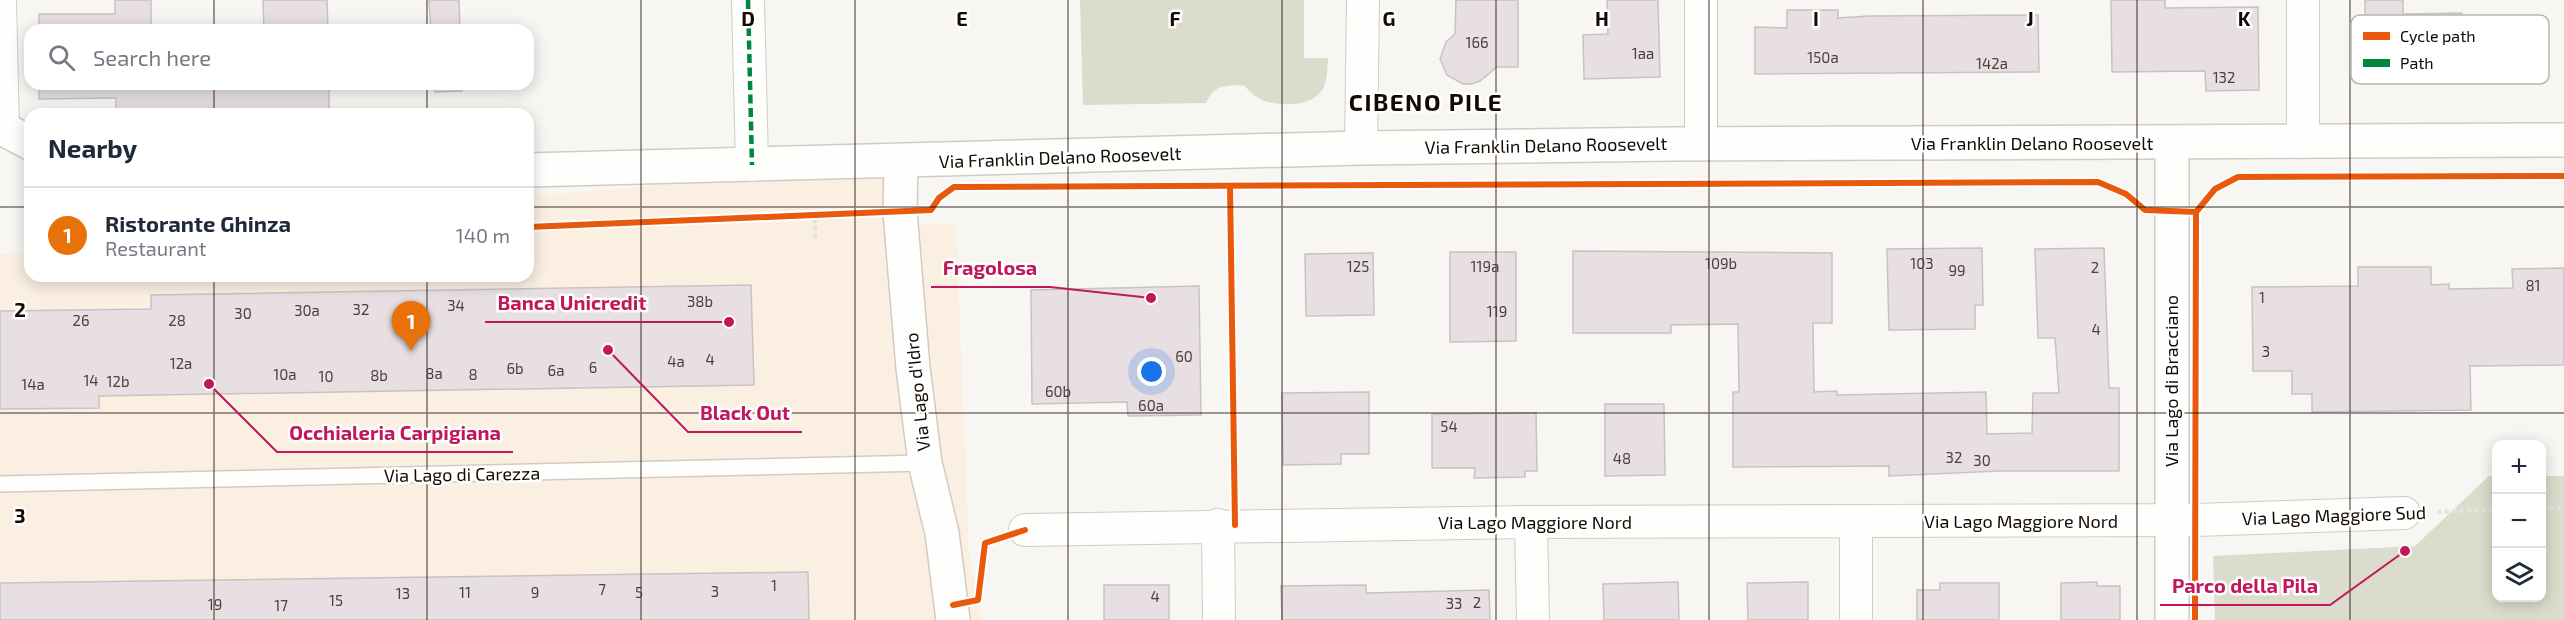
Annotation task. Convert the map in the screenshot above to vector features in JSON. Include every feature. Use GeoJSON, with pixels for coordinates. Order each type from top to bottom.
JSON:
{"type":"FeatureCollection","features":[{"type":"Feature","properties":{"kind":"main road","name":"Via Franklin Delano Roosevelt"},"geometry":{"type":"LineString","coordinates":[[534,171],[1361,148],[2564,140]]}},
{"type":"Feature","properties":{"kind":"main road","name":"Via Lago di Bracciano"},"geometry":{"type":"LineString","coordinates":[[2172,143],[2172,620]]}},
{"type":"Feature","properties":{"kind":"main road","name":"Via Lago d'Idro"},"geometry":{"type":"LineString","coordinates":[[901,162],[900,212],[913,368],[925,463],[942,533],[953,620]]}},
{"type":"Feature","properties":{"kind":"street"},"geometry":{"type":"LineString","coordinates":[[0,0],[11,133]]}},
{"type":"Feature","properties":{"kind":"street"},"geometry":{"type":"LineString","coordinates":[[748,0],[752,165]]}},
{"type":"Feature","properties":{"kind":"street"},"geometry":{"type":"LineString","coordinates":[[1361,148],[1363,0]]}},
{"type":"Feature","properties":{"kind":"street"},"geometry":{"type":"LineString","coordinates":[[1701,0],[1701,144]]}},
{"type":"Feature","properties":{"kind":"street"},"geometry":{"type":"LineString","coordinates":[[2303,0],[2303,142]]}},
{"type":"Feature","properties":{"kind":"street","name":"Via Lago Maggiore Sud"},"geometry":{"type":"LineString","coordinates":[[2171,520],[2404,513]]}},
{"type":"Feature","properties":{"kind":"street","name":"Via Lago Maggiore Nord"},"geometry":{"type":"LineString","coordinates":[[1025,530],[1218,525],[1531,522],[2171,520]]}},
{"type":"Feature","properties":{"kind":"street"},"geometry":{"type":"LineString","coordinates":[[1856,521],[1856,620]]}},
{"type":"Feature","properties":{"kind":"street"},"geometry":{"type":"LineString","coordinates":[[1531,522],[1533,620]]}},
{"type":"Feature","properties":{"kind":"street"},"geometry":{"type":"LineString","coordinates":[[1218,525],[1219,620]]}},
{"type":"Feature","properties":{"kind":"lane","name":"Via Lago di Carezza"},"geometry":{"type":"LineString","coordinates":[[0,484],[925,463]]}},
{"type":"Feature","properties":{"kind":"path"},"geometry":{"type":"LineString","coordinates":[[803,216],[826,215]]}},
{"type":"Feature","properties":{"kind":"path"},"geometry":{"type":"LineString","coordinates":[[815,216],[815,238]]}},
{"type":"Feature","properties":{"kind":"path"},"geometry":{"type":"LineString","coordinates":[[2546,509],[2564,508]]}},
{"type":"Feature","properties":{"kind":"shaded area"},"geometry":{"type":"Polygon","coordinates":[[[901,162],[903,225],[956,223],[969,553],[982,620],[0,620],[0,254],[24,253],[24,282],[534,282],[534,196],[901,162]]]}},
{"type":"Feature","properties":{"kind":"green space"},"geometry":{"type":"Polygon","coordinates":[[[1080,0],[1304,0],[1304,58],[1328,58],[1325,83],[1317,96],[1303,103],[1294,104],[1277,104],[1262,100],[1243,85],[1216,89],[1206,103],[1083,105],[1080,0]]]}},
{"type":"Feature","properties":{"kind":"green space"},"geometry":{"type":"Polygon","coordinates":[[[2489,476],[2492,476],[2492,602],[2546,602],[2546,476],[2564,476],[2564,620],[2215,620],[2213,556],[2415,546],[2489,476]]]}},
{"type":"Feature","properties":{"kind":"building"},"geometry":{"type":"Polygon","coordinates":[[[115,0],[151,0],[151,24],[39,24],[39,14],[115,14],[115,0]]]}},
{"type":"Feature","properties":{"kind":"building"},"geometry":{"type":"Polygon","coordinates":[[[263,0],[327,0],[328,24],[264,24],[263,0]]]}},
{"type":"Feature","properties":{"kind":"building"},"geometry":{"type":"Polygon","coordinates":[[[429,0],[459,0],[460,24],[431,24],[429,0]]]}},
{"type":"Feature","properties":{"kind":"building"},"geometry":{"type":"Polygon","coordinates":[[[1456,0],[1518,0],[1518,67],[1497,67],[1480,81],[1472,84],[1463,84],[1447,75],[1440,59],[1446,42],[1455,34],[1456,0]]]}},
{"type":"Feature","properties":{"kind":"building"},"geometry":{"type":"Polygon","coordinates":[[[1607,0],[1658,0],[1660,77],[1584,79],[1583,35],[1608,34],[1607,0]]]}},
{"type":"Feature","properties":{"kind":"building"},"geometry":{"type":"Polygon","coordinates":[[[2111,0],[2165,0],[2165,8],[2258,7],[2259,90],[2206,91],[2205,71],[2112,72],[2111,0]]]}},
{"type":"Feature","properties":{"kind":"building"},"geometry":{"type":"Polygon","coordinates":[[[2365,0],[2403,0],[2403,14],[2462,13],[2462,15],[2365,15],[2365,0]]]}},
{"type":"Feature","properties":{"kind":"building"},"geometry":{"type":"Polygon","coordinates":[[[1787,10],[1838,10],[1838,18],[2038,15],[2039,72],[1755,74],[1755,27],[1787,28],[1787,10]]]}},
{"type":"Feature","properties":{"kind":"building"},"geometry":{"type":"Polygon","coordinates":[[[39,90],[329,90],[329,108],[116,108],[116,98],[39,99],[39,90]]]}},
{"type":"Feature","properties":{"kind":"building"},"geometry":{"type":"Polygon","coordinates":[[[435,90],[462,90],[462,91],[435,92],[435,90]]]}},
{"type":"Feature","properties":{"kind":"building"},"geometry":{"type":"Polygon","coordinates":[[[1982,248],[1983,305],[1975,305],[1975,329],[1889,330],[1887,249],[1982,248]]]}},
{"type":"Feature","properties":{"kind":"building"},"geometry":{"type":"Polygon","coordinates":[[[2104,248],[2109,388],[2119,388],[2119,471],[1999,471],[1889,476],[1889,466],[1733,467],[1733,392],[1739,392],[1738,324],[1671,325],[1671,333],[1573,333],[1573,251],[1832,253],[1832,323],[1813,323],[1814,392],[1837,391],[1837,395],[1986,392],[1987,434],[2032,433],[2033,393],[2059,393],[2055,338],[2038,338],[2035,249],[2104,248]]]}},
{"type":"Feature","properties":{"kind":"building"},"geometry":{"type":"Polygon","coordinates":[[[1450,252],[1516,252],[1516,341],[1450,342],[1450,252]]]}},
{"type":"Feature","properties":{"kind":"building"},"geometry":{"type":"Polygon","coordinates":[[[1373,253],[1374,315],[1306,316],[1305,254],[1373,253]]]}},
{"type":"Feature","properties":{"kind":"building"},"geometry":{"type":"Polygon","coordinates":[[[2358,267],[2431,267],[2431,285],[2449,284],[2449,289],[2513,288],[2512,269],[2564,268],[2564,365],[2470,366],[2471,410],[2312,412],[2312,394],[2292,394],[2292,371],[2253,371],[2252,287],[2358,286],[2358,267]]]}},
{"type":"Feature","properties":{"kind":"building"},"geometry":{"type":"Polygon","coordinates":[[[751,285],[754,385],[99,396],[99,408],[0,409],[0,311],[151,309],[151,295],[751,285]]]}},
{"type":"Feature","properties":{"kind":"building"},"geometry":{"type":"Polygon","coordinates":[[[1199,286],[1201,415],[1128,416],[1127,402],[1032,404],[1031,290],[1199,286]]]}},
{"type":"Feature","properties":{"kind":"building"},"geometry":{"type":"Polygon","coordinates":[[[1369,392],[1369,454],[1341,454],[1341,464],[1283,465],[1282,393],[1369,392]]]}},
{"type":"Feature","properties":{"kind":"building"},"geometry":{"type":"Polygon","coordinates":[[[1605,404],[1664,404],[1665,475],[1605,476],[1605,404]]]}},
{"type":"Feature","properties":{"kind":"building"},"geometry":{"type":"Polygon","coordinates":[[[1536,413],[1537,471],[1525,471],[1525,477],[1474,478],[1475,468],[1432,468],[1432,414],[1536,413]]]}},
{"type":"Feature","properties":{"kind":"building"},"geometry":{"type":"Polygon","coordinates":[[[808,572],[809,620],[0,620],[0,583],[808,572]]]}},
{"type":"Feature","properties":{"kind":"building"},"geometry":{"type":"Polygon","coordinates":[[[1678,582],[1679,620],[1604,620],[1603,584],[1678,582]]]}},
{"type":"Feature","properties":{"kind":"building"},"geometry":{"type":"Polygon","coordinates":[[[1808,582],[1808,620],[1748,620],[1747,583],[1808,582]]]}},
{"type":"Feature","properties":{"kind":"building"},"geometry":{"type":"Polygon","coordinates":[[[2097,582],[2097,586],[2120,586],[2120,620],[2061,620],[2061,583],[2097,582]]]}},
{"type":"Feature","properties":{"kind":"building"},"geometry":{"type":"Polygon","coordinates":[[[1940,583],[1999,583],[1999,620],[1917,620],[1917,590],[1940,590],[1940,583]]]}},
{"type":"Feature","properties":{"kind":"building"},"geometry":{"type":"Polygon","coordinates":[[[1104,585],[1169,585],[1169,620],[1104,620],[1104,585]]]}},
{"type":"Feature","properties":{"kind":"building"},"geometry":{"type":"Polygon","coordinates":[[[1366,585],[1366,593],[1489,590],[1490,620],[1282,620],[1281,586],[1366,585]]]}},
{"type":"Feature","properties":{"kind":"marked path"},"geometry":{"type":"LineString","coordinates":[[748,0],[752,165]]}},
{"type":"Feature","properties":{"kind":"cycle path"},"geometry":{"type":"LineString","coordinates":[[534,227],[931,210],[939,198],[954,187],[2098,182],[2126,194],[2145,210],[2196,212],[2215,189],[2238,177],[2564,176]]}},
{"type":"Feature","properties":{"kind":"cycle path"},"geometry":{"type":"LineString","coordinates":[[1230,186],[1235,525]]}},
{"type":"Feature","properties":{"kind":"cycle path"},"geometry":{"type":"LineString","coordinates":[[2195,620],[2196,212]]}},
{"type":"Feature","properties":{"kind":"cycle path"},"geometry":{"type":"LineString","coordinates":[[953,605],[978,600],[985,543],[1025,530]]}},
{"type":"Feature","properties":{"kind":"place","name":"Fragolosa"},"geometry":{"type":"Point","coordinates":[1151,298]}},
{"type":"Feature","properties":{"kind":"place","name":"Banca Unicredit"},"geometry":{"type":"Point","coordinates":[729,322]}},
{"type":"Feature","properties":{"kind":"place","name":"Black Out"},"geometry":{"type":"Point","coordinates":[608,350]}},
{"type":"Feature","properties":{"kind":"place","name":"Ristorante Ghinza"},"geometry":{"type":"Point","coordinates":[411,351]}},
{"type":"Feature","properties":{"kind":"place","name":"Occhialeria Carpigiana"},"geometry":{"type":"Point","coordinates":[209,384]}},
{"type":"Feature","properties":{"kind":"place","name":"Parco della Pila"},"geometry":{"type":"Point","coordinates":[2405,551]}},
{"type":"Feature","properties":{"kind":"district","name":"CIBENO PILE"},"geometry":{"type":"Point","coordinates":[1426,101]}}]}
